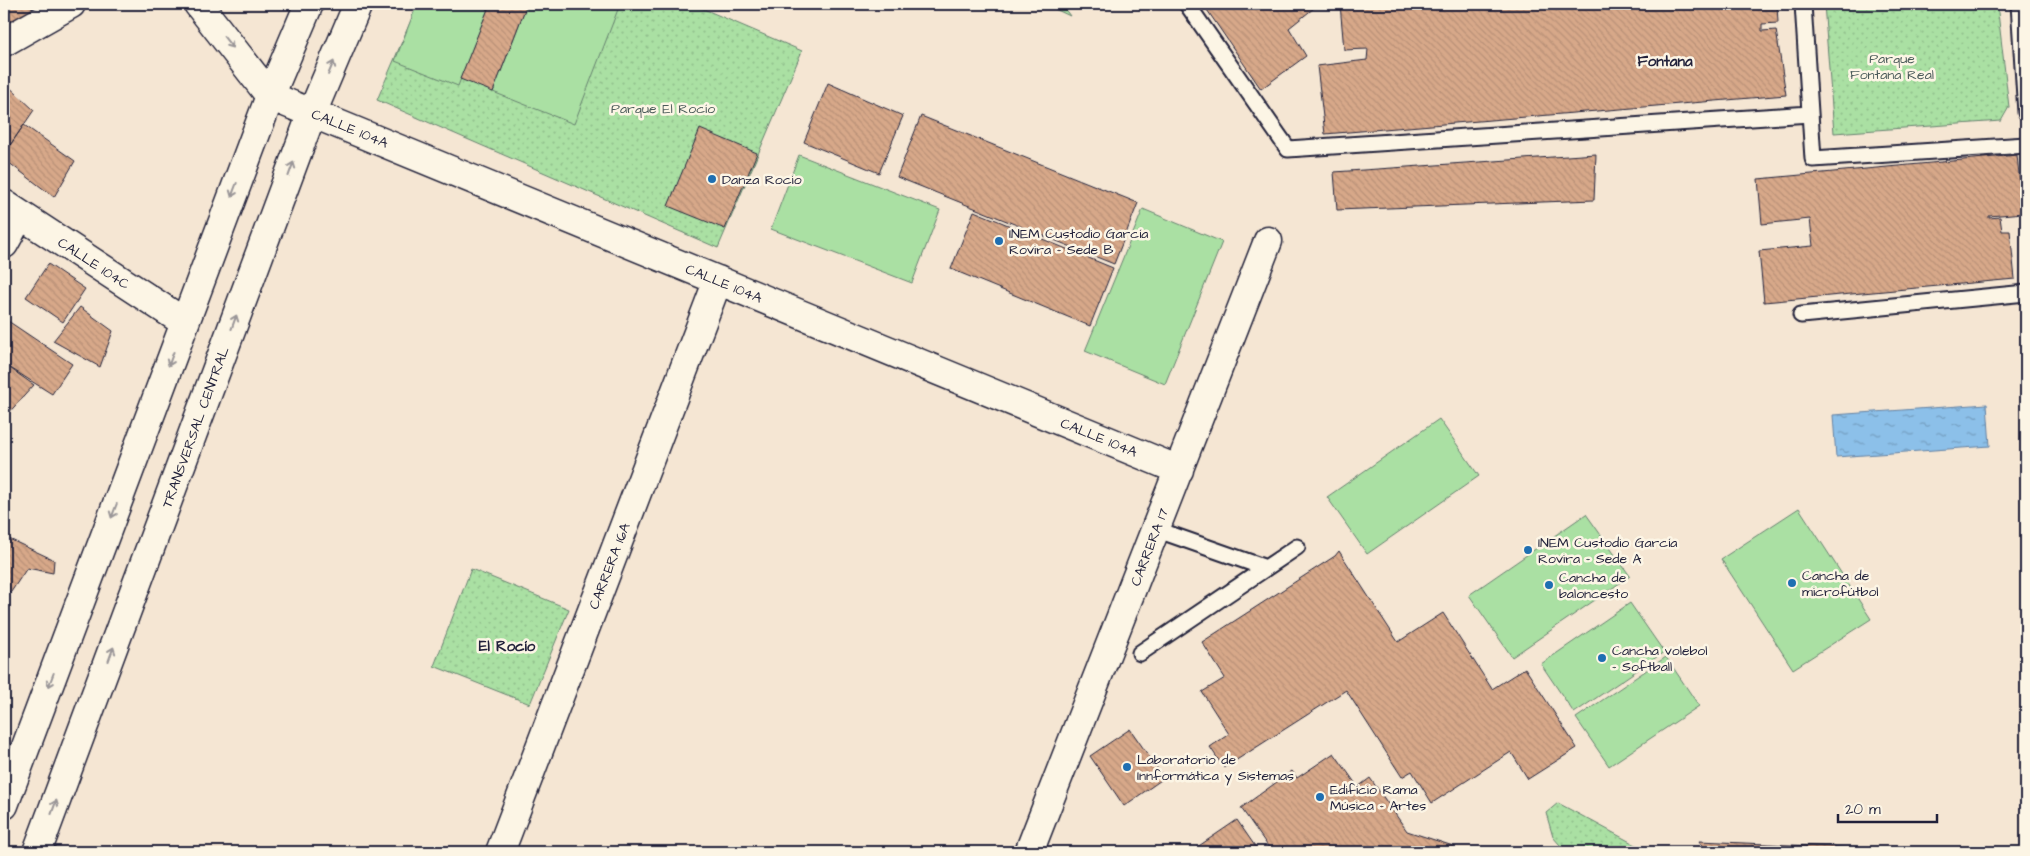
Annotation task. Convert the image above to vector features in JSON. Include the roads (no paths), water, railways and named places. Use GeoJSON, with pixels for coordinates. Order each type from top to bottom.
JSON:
{"type":"FeatureCollection","features":[{"type":"Feature","properties":{"kind":"street"},"geometry":{"type":"LineString","coordinates":[[4,42],[71,4]]}},
{"type":"Feature","properties":{"kind":"street"},"geometry":{"type":"LineString","coordinates":[[198,4],[270,96]]}},
{"type":"Feature","properties":{"kind":"street"},"geometry":{"type":"LineString","coordinates":[[4,805],[270,96],[309,4]]}},
{"type":"Feature","properties":{"kind":"street","name":"TRANSVERSAL CENTRAL"},"geometry":{"type":"LineString","coordinates":[[37,852],[312,113],[358,4]]}},
{"type":"Feature","properties":{"kind":"street","name":"CALLE 104A"},"geometry":{"type":"LineString","coordinates":[[270,96],[1178,470]]}},
{"type":"Feature","properties":{"kind":"street"},"geometry":{"type":"LineString","coordinates":[[4,244],[12,210]]}},
{"type":"Feature","properties":{"kind":"street","name":"CALLE 104C"},"geometry":{"type":"LineString","coordinates":[[12,210],[184,322]]}},
{"type":"Feature","properties":{"kind":"street","name":"CARRERA 17"},"geometry":{"type":"LineString","coordinates":[[1029,852],[1268,241]]}},
{"type":"Feature","properties":{"kind":"street","name":"CARRERA 16A"},"geometry":{"type":"LineString","coordinates":[[500,852],[718,280]]}},
{"type":"Feature","properties":{"kind":"lane"},"geometry":{"type":"LineString","coordinates":[[1187,4],[1288,149],[1810,114]]}},
{"type":"Feature","properties":{"kind":"lane"},"geometry":{"type":"LineString","coordinates":[[1803,4],[1813,158],[2026,145]]}},
{"type":"Feature","properties":{"kind":"lane"},"geometry":{"type":"LineString","coordinates":[[2019,4],[2026,113]]}},
{"type":"Feature","properties":{"kind":"lane"},"geometry":{"type":"LineString","coordinates":[[1801,315],[2026,293]]}},
{"type":"Feature","properties":{"kind":"lane"},"geometry":{"type":"LineString","coordinates":[[1156,529],[1266,568]]}},
{"type":"Feature","properties":{"kind":"lane"},"geometry":{"type":"LineString","coordinates":[[1140,654],[1297,547]]}},
{"type":"Feature","properties":{"kind":"water"},"geometry":{"type":"Polygon","coordinates":[[[1987,404],[1990,446],[1836,457],[1833,415],[1987,404]]]}},
{"type":"Feature","properties":{"kind":"place","name":"Danza Rocio"},"geometry":{"type":"Point","coordinates":[712,179]}},
{"type":"Feature","properties":{"kind":"place","name":"INEM Custodio García Rovira - Sede B"},"geometry":{"type":"Point","coordinates":[999,241]}},
{"type":"Feature","properties":{"kind":"place","name":"INEM Custodio García Rovira - Sede A"},"geometry":{"type":"Point","coordinates":[1528,550]}},
{"type":"Feature","properties":{"kind":"place","name":"Cancha de microfútbol"},"geometry":{"type":"Point","coordinates":[1792,583]}},
{"type":"Feature","properties":{"kind":"place","name":"Cancha de baloncesto"},"geometry":{"type":"Point","coordinates":[1549,585]}},
{"type":"Feature","properties":{"kind":"place","name":"Cancha volebol - Softball"},"geometry":{"type":"Point","coordinates":[1602,658]}},
{"type":"Feature","properties":{"kind":"place","name":"Laboratorio de Innformática y Sistemas"},"geometry":{"type":"Point","coordinates":[1127,767]}},
{"type":"Feature","properties":{"kind":"place","name":"Edificio Rama Música - Artes"},"geometry":{"type":"Point","coordinates":[1320,797]}},
{"type":"Feature","properties":{"kind":"district","name":"Fontana"},"geometry":{"type":"Point","coordinates":[1665,61]}},
{"type":"Feature","properties":{"kind":"district","name":"El Rocío"},"geometry":{"type":"Point","coordinates":[507,646]}},
{"type":"Feature","properties":{"kind":"park label","name":"Parque Fontana Real"},"geometry":{"type":"Point","coordinates":[1892,66]}},
{"type":"Feature","properties":{"kind":"park label","name":"Parque El Rocío"},"geometry":{"type":"Point","coordinates":[663,108]}}]}
